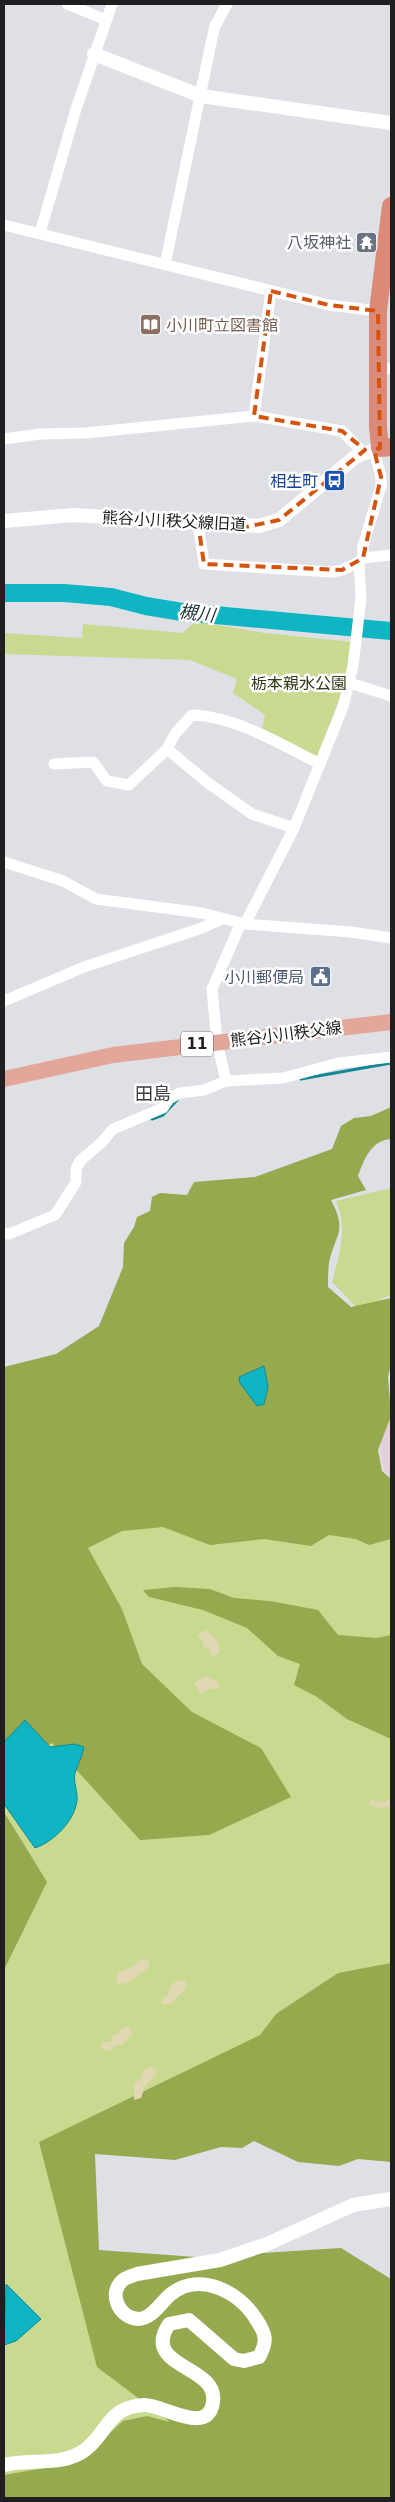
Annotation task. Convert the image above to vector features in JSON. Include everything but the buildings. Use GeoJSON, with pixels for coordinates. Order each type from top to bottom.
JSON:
{"type":"FeatureCollection","features":[{"type":"Feature","properties":{"kind":"highway"},"geometry":{"type":"LineString","coordinates":[[378,450],[378,427],[385,370],[378,311],[391,206]]}},
{"type":"Feature","properties":{"kind":"main road","name":"熊谷小川秩父線"},"geometry":{"type":"LineString","coordinates":[[4,1079],[113,1055],[391,1022]]}},
{"type":"Feature","properties":{"kind":"street"},"geometry":{"type":"LineString","coordinates":[[67,4],[106,20]]}},
{"type":"Feature","properties":{"kind":"street"},"geometry":{"type":"LineString","coordinates":[[40,233],[94,54],[112,4]]}},
{"type":"Feature","properties":{"kind":"street"},"geometry":{"type":"LineString","coordinates":[[165,265],[215,26],[227,4]]}},
{"type":"Feature","properties":{"kind":"street"},"geometry":{"type":"LineString","coordinates":[[94,54],[200,96],[391,123]]}},
{"type":"Feature","properties":{"kind":"street"},"geometry":{"type":"LineString","coordinates":[[4,225],[271,291],[346,308],[378,311]]}},
{"type":"Feature","properties":{"kind":"street"},"geometry":{"type":"LineString","coordinates":[[254,416],[271,291]]}},
{"type":"Feature","properties":{"kind":"street"},"geometry":{"type":"LineString","coordinates":[[4,439],[40,434],[86,433],[254,416],[342,431],[378,450],[381,486],[363,546],[361,598],[350,683],[294,828],[243,924],[212,989],[217,1042],[226,1081]]}},
{"type":"Feature","properties":{"kind":"street","name":"熊谷小川秩父線旧道"},"geometry":{"type":"LineString","coordinates":[[4,521],[73,515],[246,527],[279,520],[346,463],[378,450]]}},
{"type":"Feature","properties":{"kind":"street"},"geometry":{"type":"LineString","coordinates":[[198,523],[204,564],[332,572],[342,570],[361,560],[391,555]]}},
{"type":"Feature","properties":{"kind":"street"},"geometry":{"type":"LineString","coordinates":[[350,683],[391,696]]}},
{"type":"Feature","properties":{"kind":"street"},"geometry":{"type":"LineString","coordinates":[[54,764],[93,762],[107,781],[129,785],[167,749],[175,734],[192,715],[206,715],[260,734],[320,764]]}},
{"type":"Feature","properties":{"kind":"street"},"geometry":{"type":"LineString","coordinates":[[167,749],[252,814],[294,828]]}},
{"type":"Feature","properties":{"kind":"street"},"geometry":{"type":"LineString","coordinates":[[4,862],[62,881],[96,899],[202,913],[243,924],[351,932],[391,938]]}},
{"type":"Feature","properties":{"kind":"street"},"geometry":{"type":"LineString","coordinates":[[4,1001],[84,967],[202,928],[222,919]]}},
{"type":"Feature","properties":{"kind":"street"},"geometry":{"type":"LineString","coordinates":[[4,1233],[8,1234],[55,1215],[76,1182],[76,1169],[80,1161],[102,1142],[113,1129],[163,1108],[169,1099],[180,1092],[204,1090],[226,1081],[283,1078],[339,1063],[391,1057]]}},
{"type":"Feature","properties":{"kind":"street"},"geometry":{"type":"LineString","coordinates":[[4,2465],[16,2462],[60,2460],[73,2457],[90,2446],[106,2424],[118,2413],[132,2408],[145,2405],[188,2418],[198,2418],[208,2414],[214,2401],[213,2392],[208,2384],[165,2351],[162,2340],[169,2324],[189,2320],[234,2359],[244,2361],[260,2357],[266,2345],[266,2336],[250,2308],[236,2296],[209,2286],[194,2285],[181,2288],[171,2294],[151,2314],[141,2319],[132,2318],[126,2315],[116,2303],[117,2287],[124,2278],[220,2260],[267,2244],[353,2205],[391,2199]]}},
{"type":"Feature","properties":{"kind":"highlighted area"},"geometry":{"type":"Polygon","coordinates":[[[271,291],[329,305],[378,311],[380,448],[374,450],[381,477],[376,508],[363,558],[342,570],[204,564],[198,523],[246,527],[279,520],[365,450],[342,431],[254,416],[271,291]]]}},
{"type":"Feature","properties":{"kind":"shaded area"},"geometry":{"type":"Polygon","coordinates":[[[391,1369],[391,1477],[384,1470],[380,1454],[391,1369]]]}},
{"type":"Feature","properties":{"kind":"green space","name":"栃本親水公園"},"geometry":{"type":"Polygon","coordinates":[[[199,622],[265,633],[353,642],[349,674],[317,756],[262,730],[265,715],[233,693],[237,679],[190,660],[4,654],[4,633],[82,638],[83,624],[183,633],[191,625],[199,622]]]}},
{"type":"Feature","properties":{"kind":"green space"},"geometry":{"type":"Polygon","coordinates":[[[391,1107],[391,1139],[384,1140],[373,1147],[358,1176],[366,1190],[331,1200],[339,1219],[339,1233],[329,1263],[328,1287],[351,1307],[391,1298],[391,1364],[388,1377],[391,1416],[378,1450],[382,1471],[391,1479],[391,1539],[369,1545],[356,1539],[329,1535],[311,1546],[264,1539],[210,1545],[163,1527],[122,1531],[88,1548],[122,1609],[142,1664],[192,1712],[261,1748],[291,1797],[209,1835],[140,1840],[52,1743],[4,1771],[4,1367],[56,1354],[99,1326],[123,1267],[124,1243],[134,1227],[137,1217],[150,1211],[152,1197],[160,1193],[187,1195],[194,1182],[255,1177],[332,1149],[341,1126],[354,1118],[371,1116],[391,1107]]]}},
{"type":"Feature","properties":{"kind":"green space"},"geometry":{"type":"Polygon","coordinates":[[[391,1188],[391,1295],[358,1309],[332,1282],[340,1252],[342,1231],[340,1211],[336,1201],[391,1188]]]}},
{"type":"Feature","properties":{"kind":"green space"},"geometry":{"type":"Polygon","coordinates":[[[391,1502],[391,1991],[78,2136],[88,2257],[321,2498],[4,2498],[4,1677],[90,1507],[391,1502]]]}},
{"type":"Feature","properties":{"kind":"green space"},"geometry":{"type":"Polygon","coordinates":[[[175,1587],[210,1589],[234,1598],[270,1601],[318,1610],[338,1635],[376,1638],[391,1635],[391,1739],[347,1719],[317,1697],[294,1685],[300,1664],[278,1656],[247,1628],[203,1610],[149,1597],[143,1590],[175,1587]]]}},
{"type":"Feature","properties":{"kind":"green space"},"geometry":{"type":"Polygon","coordinates":[[[4,1812],[47,1882],[4,1970],[4,1812]]]}},
{"type":"Feature","properties":{"kind":"green space"},"geometry":{"type":"Polygon","coordinates":[[[391,1963],[391,2162],[358,2159],[339,2166],[298,2162],[254,2141],[242,2148],[221,2147],[175,2160],[95,2154],[99,2250],[196,2257],[341,2248],[391,2279],[391,2498],[4,2498],[4,2475],[78,2462],[123,2421],[147,2416],[170,2422],[97,2367],[39,2142],[260,2035],[276,2014],[338,1973],[391,1963]]]}},
{"type":"Feature","properties":{"kind":"sand"},"geometry":{"type":"Polygon","coordinates":[[[207,1630],[217,1641],[220,1652],[215,1656],[210,1653],[209,1648],[203,1647],[203,1641],[198,1637],[200,1633],[207,1630]]]}},
{"type":"Feature","properties":{"kind":"sand"},"geometry":{"type":"Polygon","coordinates":[[[206,1676],[218,1682],[219,1687],[217,1689],[209,1689],[201,1695],[194,1683],[206,1676]]]}},
{"type":"Feature","properties":{"kind":"sand"},"geometry":{"type":"Polygon","coordinates":[[[391,1799],[390,1807],[377,1808],[368,1804],[371,1800],[385,1802],[391,1799]]]}},
{"type":"Feature","properties":{"kind":"sand"},"geometry":{"type":"Polygon","coordinates":[[[142,1959],[149,1961],[149,1968],[127,1983],[119,1984],[116,1982],[117,1973],[134,1966],[142,1959]]]}},
{"type":"Feature","properties":{"kind":"sand"},"geometry":{"type":"Polygon","coordinates":[[[181,1980],[186,1982],[186,1988],[171,2004],[162,2004],[161,2000],[167,1996],[171,1984],[181,1980]]]}},
{"type":"Feature","properties":{"kind":"sand"},"geometry":{"type":"Polygon","coordinates":[[[129,2027],[133,2034],[123,2045],[116,2046],[107,2051],[101,2048],[101,2043],[111,2041],[114,2034],[119,2033],[122,2028],[129,2027]]]}},
{"type":"Feature","properties":{"kind":"sand"},"geometry":{"type":"Polygon","coordinates":[[[149,2067],[156,2069],[157,2073],[145,2087],[141,2098],[134,2100],[134,2083],[140,2080],[143,2071],[149,2067]]]}},
{"type":"Feature","properties":{"kind":"water"},"geometry":{"type":"Polygon","coordinates":[[[264,1366],[268,1387],[264,1404],[257,1406],[240,1383],[239,1377],[264,1366]]]}},
{"type":"Feature","properties":{"kind":"water"},"geometry":{"type":"Polygon","coordinates":[[[25,1720],[50,1747],[75,1744],[84,1747],[75,1773],[77,1800],[72,1816],[56,1836],[35,1848],[4,1804],[4,1742],[25,1720]]]}},
{"type":"Feature","properties":{"kind":"water"},"geometry":{"type":"Polygon","coordinates":[[[6,2284],[41,2319],[16,2341],[4,2345],[6,2284]]]}},
{"type":"Feature","properties":{"kind":"waterway","name":"槻川"},"geometry":{"type":"LineString","coordinates":[[4,593],[64,593],[111,597],[146,606],[182,612],[391,631]]}},
{"type":"Feature","properties":{"kind":"waterway"},"geometry":{"type":"LineString","coordinates":[[301,1079],[391,1063]]}},
{"type":"Feature","properties":{"kind":"waterway"},"geometry":{"type":"LineString","coordinates":[[152,1119],[163,1115],[178,1099]]}},
{"type":"Feature","properties":{"kind":"place","name":"八坂神社"},"geometry":{"type":"Point","coordinates":[367,242]}},
{"type":"Feature","properties":{"kind":"place","name":"小川町立図書館"},"geometry":{"type":"Point","coordinates":[150,325]}},
{"type":"Feature","properties":{"kind":"place","name":"相生町"},"geometry":{"type":"Point","coordinates":[334,481]}},
{"type":"Feature","properties":{"kind":"place","name":"小川郵便局"},"geometry":{"type":"Point","coordinates":[320,977]}},
{"type":"Feature","properties":{"kind":"district","name":"田島"},"geometry":{"type":"Point","coordinates":[153,1093]}}]}
